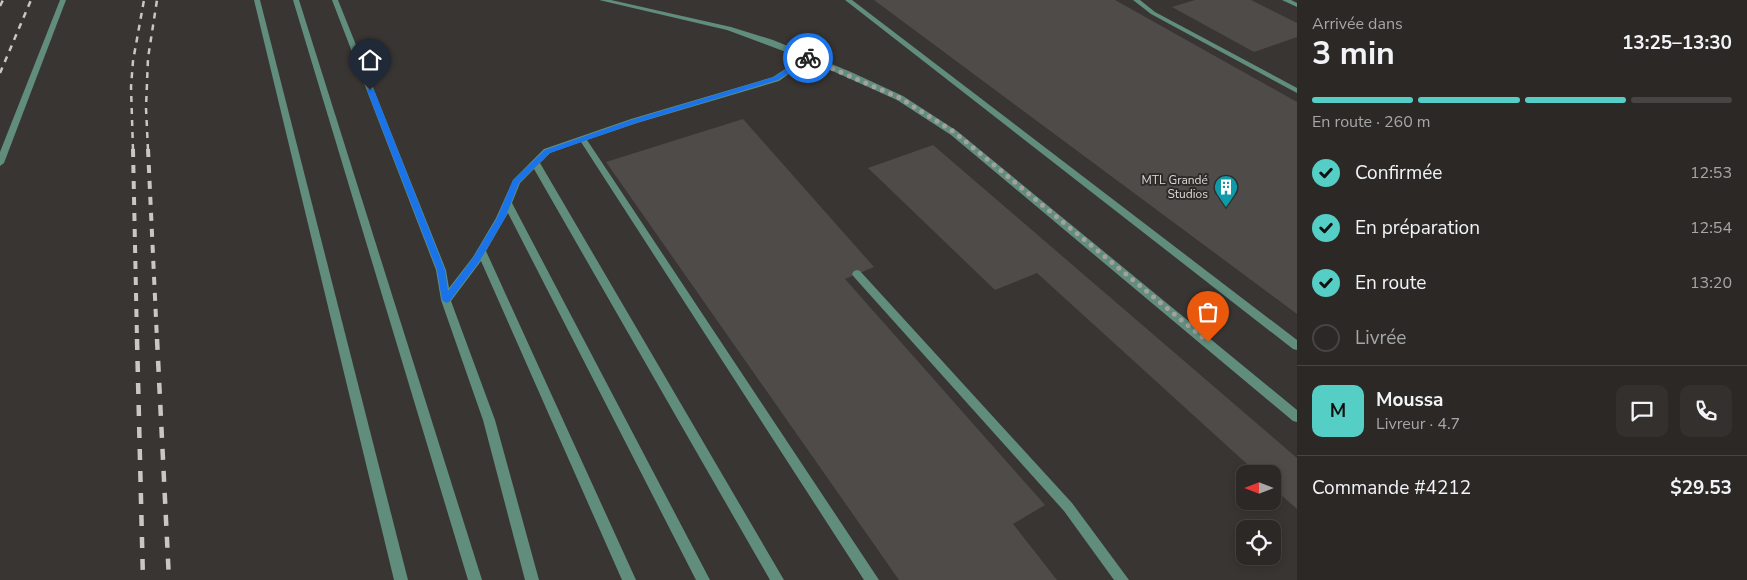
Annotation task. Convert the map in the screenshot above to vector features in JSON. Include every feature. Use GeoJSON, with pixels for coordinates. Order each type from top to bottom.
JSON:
{"type":"FeatureCollection","features":[{"type":"Feature","properties":{"kind":"lane"},"geometry":{"type":"LineString","coordinates":[[0,163],[63,0]]}},
{"type":"Feature","properties":{"kind":"lane"},"geometry":{"type":"LineString","coordinates":[[257,0],[401,580]]}},
{"type":"Feature","properties":{"kind":"lane"},"geometry":{"type":"LineString","coordinates":[[296,0],[475,580]]}},
{"type":"Feature","properties":{"kind":"lane"},"geometry":{"type":"LineString","coordinates":[[335,0],[441,270],[446,300],[489,420],[532,580]]}},
{"type":"Feature","properties":{"kind":"lane"},"geometry":{"type":"LineString","coordinates":[[602,0],[729,28],[770,42],[900,98],[954,132],[1297,417]]}},
{"type":"Feature","properties":{"kind":"lane"},"geometry":{"type":"LineString","coordinates":[[848,0],[1297,346]]}},
{"type":"Feature","properties":{"kind":"lane"},"geometry":{"type":"LineString","coordinates":[[1136,0],[1153,13],[1297,91]]}},
{"type":"Feature","properties":{"kind":"lane"},"geometry":{"type":"LineString","coordinates":[[1285,0],[1297,5]]}},
{"type":"Feature","properties":{"kind":"lane"},"geometry":{"type":"LineString","coordinates":[[446,300],[481,251],[501,218],[516,182],[535,162],[555,147],[776,79],[806,57]]}},
{"type":"Feature","properties":{"kind":"lane"},"geometry":{"type":"LineString","coordinates":[[582,138],[872,580]]}},
{"type":"Feature","properties":{"kind":"lane"},"geometry":{"type":"LineString","coordinates":[[535,162],[777,580]]}},
{"type":"Feature","properties":{"kind":"lane"},"geometry":{"type":"LineString","coordinates":[[507,203],[703,580]]}},
{"type":"Feature","properties":{"kind":"lane"},"geometry":{"type":"LineString","coordinates":[[481,251],[629,580]]}},
{"type":"Feature","properties":{"kind":"lane"},"geometry":{"type":"LineString","coordinates":[[857,274],[1068,507],[1122,580]]}},
{"type":"Feature","properties":{"kind":"building","name":"MTL Grandé Studios"},"geometry":{"type":"Polygon","coordinates":[[[874,0],[1115,0],[1297,102],[1297,314],[874,0]]]}},
{"type":"Feature","properties":{"kind":"building"},"geometry":{"type":"Polygon","coordinates":[[[1195,0],[1251,0],[1297,23],[1297,37],[1254,52],[1172,7],[1195,0]]]}},
{"type":"Feature","properties":{"kind":"building"},"geometry":{"type":"Polygon","coordinates":[[[743,119],[874,267],[845,279],[1045,505],[1013,524],[1057,580],[899,580],[606,162],[743,119]]]}},
{"type":"Feature","properties":{"kind":"building"},"geometry":{"type":"Polygon","coordinates":[[[933,145],[1297,458],[1297,509],[1281,495],[1281,465],[1248,465],[1037,273],[995,290],[868,168],[933,145]]]}},
{"type":"Feature","properties":{"kind":"railway"},"geometry":{"type":"LineString","coordinates":[[0,6],[3,0]]}},
{"type":"Feature","properties":{"kind":"railway"},"geometry":{"type":"LineString","coordinates":[[0,73],[31,0]]}},
{"type":"Feature","properties":{"kind":"railway"},"geometry":{"type":"LineString","coordinates":[[133,150],[131,87],[133,61],[144,0]]}},
{"type":"Feature","properties":{"kind":"railway"},"geometry":{"type":"LineString","coordinates":[[148,150],[146,108],[148,58],[157,0]]}},
{"type":"Feature","properties":{"kind":"railway"},"geometry":{"type":"LineString","coordinates":[[133,149],[137,340]]}},
{"type":"Feature","properties":{"kind":"railway"},"geometry":{"type":"LineString","coordinates":[[148,149],[157,340]]}},
{"type":"Feature","properties":{"kind":"railway"},"geometry":{"type":"LineString","coordinates":[[137,339],[143,580]]}},
{"type":"Feature","properties":{"kind":"railway"},"geometry":{"type":"LineString","coordinates":[[157,339],[169,580]]}},
{"type":"Feature","properties":{"kind":"way so far"},"geometry":{"type":"LineString","coordinates":[[808,58],[900,98],[954,132],[1208,342]]}},
{"type":"Feature","properties":{"kind":"place","name":"MTL Grandé Studios"},"geometry":{"type":"Point","coordinates":[1226,208]}},
{"type":"Feature","properties":{"kind":"route"},"geometry":{"type":"LineString","coordinates":[[370,90],[441,270],[446,300],[476,260],[501,218],[516,182],[547,151],[634,121],[776,79],[798,65],[806,57],[808,58]]}}]}
